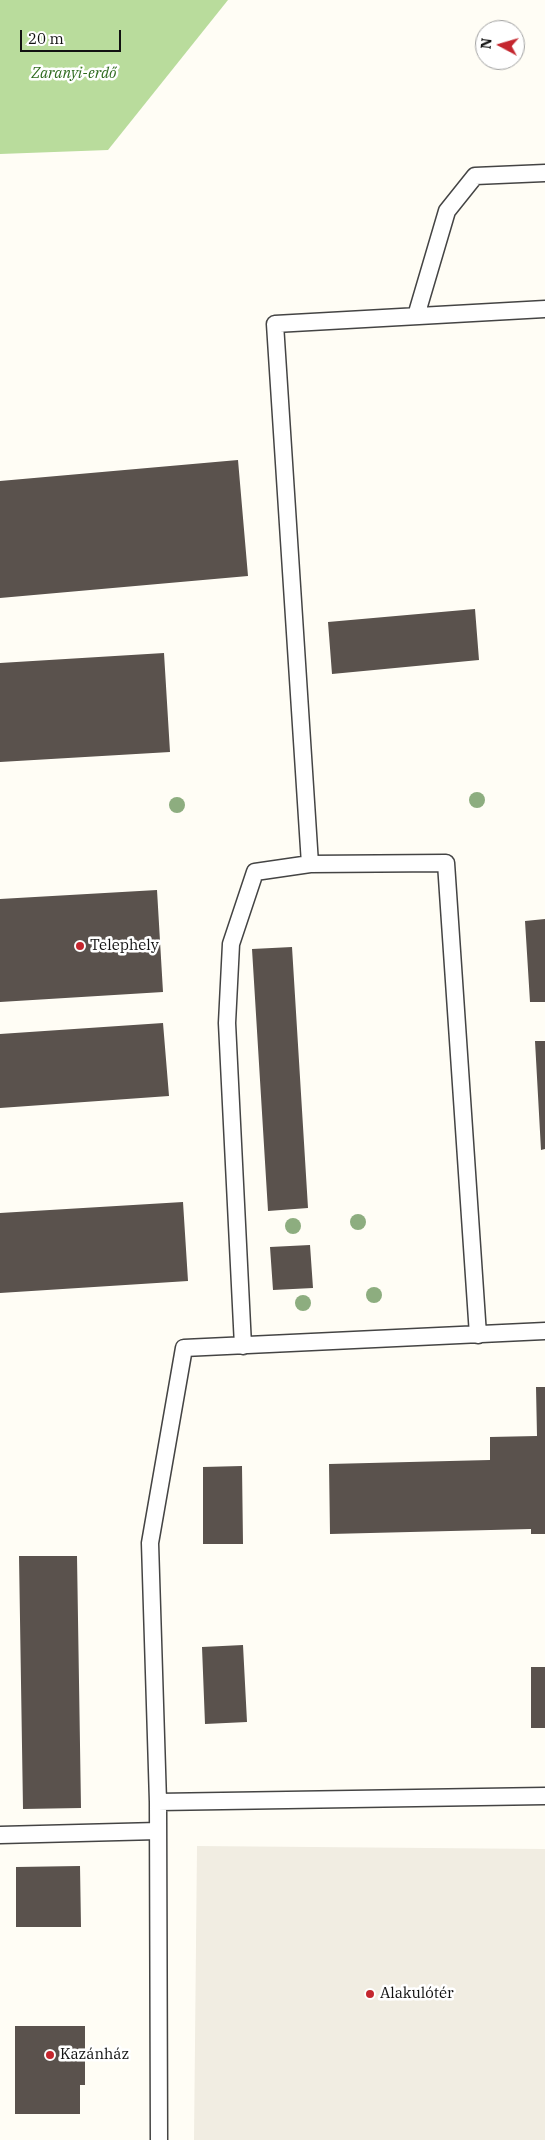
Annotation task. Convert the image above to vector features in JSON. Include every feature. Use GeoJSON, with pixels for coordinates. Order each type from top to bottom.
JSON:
{"type":"FeatureCollection","features":[{"type":"Feature","properties":{"kind":"lane"},"geometry":{"type":"LineString","coordinates":[[416,316],[447,210],[475,176],[545,172]]}},
{"type":"Feature","properties":{"kind":"lane"},"geometry":{"type":"LineString","coordinates":[[310,864],[275,324],[545,309]]}},
{"type":"Feature","properties":{"kind":"lane"},"geometry":{"type":"LineString","coordinates":[[243,1346],[227,1023],[231,944],[254,872],[310,864],[446,863],[478,1335]]}},
{"type":"Feature","properties":{"kind":"lane"},"geometry":{"type":"LineString","coordinates":[[159,2140],[158,1802],[150,1543],[184,1348],[545,1332]]}},
{"type":"Feature","properties":{"kind":"lane"},"geometry":{"type":"LineString","coordinates":[[158,1802],[545,1796]]}},
{"type":"Feature","properties":{"kind":"lane"},"geometry":{"type":"LineString","coordinates":[[0,1836],[158,1831]]}},
{"type":"Feature","properties":{"kind":"green space","name":"Zaranyi-erdő"},"geometry":{"type":"Polygon","coordinates":[[[0,0],[228,0],[108,150],[0,154],[0,0]]]}},
{"type":"Feature","properties":{"kind":"shaded area","name":"Alakulótér"},"geometry":{"type":"Polygon","coordinates":[[[197,1846],[545,1849],[545,2140],[194,2140],[197,1846]]]}},
{"type":"Feature","properties":{"kind":"building"},"geometry":{"type":"Polygon","coordinates":[[[238,460],[248,576],[0,598],[0,481],[238,460]]]}},
{"type":"Feature","properties":{"kind":"building"},"geometry":{"type":"Polygon","coordinates":[[[475,609],[479,660],[332,674],[328,622],[475,609]]]}},
{"type":"Feature","properties":{"kind":"building"},"geometry":{"type":"Polygon","coordinates":[[[164,653],[170,752],[0,762],[0,663],[164,653]]]}},
{"type":"Feature","properties":{"kind":"building","name":"Telephely"},"geometry":{"type":"Polygon","coordinates":[[[157,890],[163,992],[0,1002],[0,899],[157,890]]]}},
{"type":"Feature","properties":{"kind":"building"},"geometry":{"type":"Polygon","coordinates":[[[545,919],[545,1002],[530,1002],[525,921],[545,919]]]}},
{"type":"Feature","properties":{"kind":"building"},"geometry":{"type":"Polygon","coordinates":[[[292,947],[308,1208],[268,1211],[252,949],[292,947]]]}},
{"type":"Feature","properties":{"kind":"building"},"geometry":{"type":"Polygon","coordinates":[[[163,1023],[169,1096],[0,1108],[0,1034],[163,1023]]]}},
{"type":"Feature","properties":{"kind":"building"},"geometry":{"type":"Polygon","coordinates":[[[535,1041],[545,1041],[545,1149],[541,1150],[535,1041]]]}},
{"type":"Feature","properties":{"kind":"building"},"geometry":{"type":"Polygon","coordinates":[[[183,1202],[188,1281],[0,1293],[0,1213],[183,1202]]]}},
{"type":"Feature","properties":{"kind":"building"},"geometry":{"type":"Polygon","coordinates":[[[310,1245],[313,1288],[273,1290],[270,1247],[310,1245]]]}},
{"type":"Feature","properties":{"kind":"building"},"geometry":{"type":"Polygon","coordinates":[[[536,1387],[545,1387],[545,1534],[531,1534],[531,1529],[330,1534],[329,1464],[490,1460],[490,1437],[537,1436],[536,1387]]]}},
{"type":"Feature","properties":{"kind":"building"},"geometry":{"type":"Polygon","coordinates":[[[242,1466],[243,1544],[203,1544],[203,1467],[242,1466]]]}},
{"type":"Feature","properties":{"kind":"building"},"geometry":{"type":"Polygon","coordinates":[[[19,1556],[77,1556],[81,1808],[23,1809],[19,1556]]]}},
{"type":"Feature","properties":{"kind":"building"},"geometry":{"type":"Polygon","coordinates":[[[243,1645],[247,1722],[205,1724],[202,1647],[243,1645]]]}},
{"type":"Feature","properties":{"kind":"building"},"geometry":{"type":"Polygon","coordinates":[[[531,1667],[545,1667],[545,1728],[531,1728],[531,1667]]]}},
{"type":"Feature","properties":{"kind":"building"},"geometry":{"type":"Polygon","coordinates":[[[80,1866],[81,1927],[16,1927],[16,1867],[80,1866]]]}},
{"type":"Feature","properties":{"kind":"building","name":"Kazánház"},"geometry":{"type":"Polygon","coordinates":[[[15,2026],[85,2026],[85,2085],[80,2085],[80,2114],[15,2114],[15,2026]]]}},
{"type":"Feature","properties":{"kind":"place","name":"Telephely"},"geometry":{"type":"Point","coordinates":[80,946]}},
{"type":"Feature","properties":{"kind":"place","name":"Alakulótér"},"geometry":{"type":"Point","coordinates":[370,1994]}},
{"type":"Feature","properties":{"kind":"place","name":"Kazánház"},"geometry":{"type":"Point","coordinates":[50,2055]}}]}
